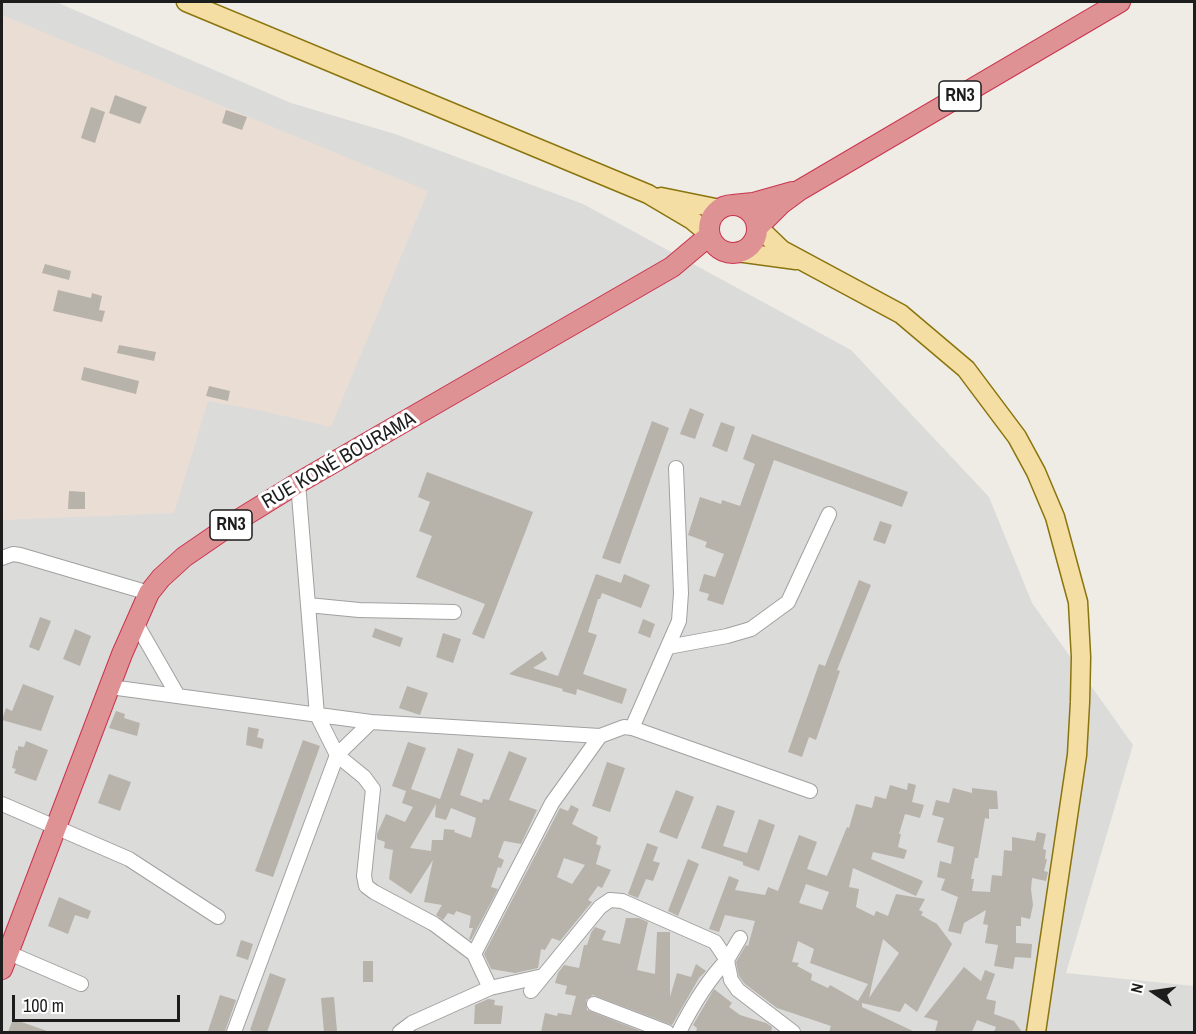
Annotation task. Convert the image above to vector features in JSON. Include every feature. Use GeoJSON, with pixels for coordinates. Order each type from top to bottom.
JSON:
{"type":"FeatureCollection","features":[{"type":"Feature","properties":{"kind":"highway","name":"RN3"},"geometry":{"type":"LineString","coordinates":[[737,252],[746,249],[752,243],[758,227],[781,204],[800,190],[1120,2]]}},
{"type":"Feature","properties":{"kind":"highway","name":"RN3"},"geometry":{"type":"LineString","coordinates":[[710,235],[711,220],[724,207],[753,203],[800,190]]}},
{"type":"Feature","properties":{"kind":"highway"},"geometry":{"type":"LineString","coordinates":[[724,207],[738,206],[747,210],[754,217],[758,227]]}},
{"type":"Feature","properties":{"kind":"highway"},"geometry":{"type":"LineString","coordinates":[[710,235],[720,249],[737,252]]}},
{"type":"Feature","properties":{"kind":"highway","name":"RUE KONÉ BOURAMA"},"geometry":{"type":"LineString","coordinates":[[4,957],[136,622],[149,593],[161,578],[184,557],[238,520],[672,267],[710,235]]}},
{"type":"Feature","properties":{"kind":"highway","name":"RUE KONÉ BOURAMA"},"geometry":{"type":"LineString","coordinates":[[672,267],[709,256],[737,252]]}},
{"type":"Feature","properties":{"kind":"main road"},"geometry":{"type":"LineString","coordinates":[[186,2],[648,194],[692,220],[710,235]]}},
{"type":"Feature","properties":{"kind":"main road"},"geometry":{"type":"LineString","coordinates":[[648,194],[724,207]]}},
{"type":"Feature","properties":{"kind":"main road"},"geometry":{"type":"LineString","coordinates":[[758,227],[782,249],[801,261],[901,314],[966,369],[1017,437],[1036,472],[1055,517],[1078,602],[1081,657],[1080,702],[1077,755],[1036,1032]]}},
{"type":"Feature","properties":{"kind":"main road"},"geometry":{"type":"LineString","coordinates":[[737,252],[801,261]]}},
{"type":"Feature","properties":{"kind":"street"},"geometry":{"type":"LineString","coordinates":[[632,728],[679,621],[681,593],[676,468]]}},
{"type":"Feature","properties":{"kind":"street"},"geometry":{"type":"LineString","coordinates":[[298,483],[317,715],[337,755],[364,777],[373,789],[364,876],[366,885],[374,892],[434,924],[474,954],[490,988]]}},
{"type":"Feature","properties":{"kind":"street"},"geometry":{"type":"LineString","coordinates":[[668,647],[751,630],[788,602],[829,514]]}},
{"type":"Feature","properties":{"kind":"street"},"geometry":{"type":"LineString","coordinates":[[2,558],[13,554],[20,555],[149,593]]}},
{"type":"Feature","properties":{"kind":"street"},"geometry":{"type":"LineString","coordinates":[[308,604],[359,610],[454,612]]}},
{"type":"Feature","properties":{"kind":"street"},"geometry":{"type":"LineString","coordinates":[[136,622],[178,696]]}},
{"type":"Feature","properties":{"kind":"street"},"geometry":{"type":"LineString","coordinates":[[110,687],[371,722],[600,736],[624,727],[632,728],[810,791]]}},
{"type":"Feature","properties":{"kind":"street"},"geometry":{"type":"LineString","coordinates":[[234,1032],[337,755],[371,722]]}},
{"type":"Feature","properties":{"kind":"street"},"geometry":{"type":"LineString","coordinates":[[474,954],[552,803],[600,736]]}},
{"type":"Feature","properties":{"kind":"street"},"geometry":{"type":"LineString","coordinates":[[2,804],[129,859],[218,917]]}},
{"type":"Feature","properties":{"kind":"street"},"geometry":{"type":"LineString","coordinates":[[531,991],[600,907],[610,900],[621,901],[715,942],[727,960],[731,980],[738,990],[793,1032]]}},
{"type":"Feature","properties":{"kind":"street"},"geometry":{"type":"LineString","coordinates":[[679,1032],[690,1009],[712,976],[727,960],[740,938]]}},
{"type":"Feature","properties":{"kind":"street"},"geometry":{"type":"LineString","coordinates":[[4,957],[81,984]]}},
{"type":"Feature","properties":{"kind":"street"},"geometry":{"type":"LineString","coordinates":[[400,1032],[412,1023],[490,988],[543,976]]}},
{"type":"Feature","properties":{"kind":"street"},"geometry":{"type":"LineString","coordinates":[[594,1004],[667,1032]]}},
{"type":"Feature","properties":{"kind":"shaded area"},"geometry":{"type":"Polygon","coordinates":[[[2,2],[56,2],[291,103],[395,134],[583,204],[851,350],[989,497],[1032,603],[1133,745],[1066,973],[1194,986],[1194,1032],[2,1032],[2,2]]]}},
{"type":"Feature","properties":{"kind":"shaded area"},"geometry":{"type":"Polygon","coordinates":[[[2,15],[428,191],[331,427],[208,401],[174,513],[2,520],[2,15]]]}},
{"type":"Feature","properties":{"kind":"building"},"geometry":{"type":"Polygon","coordinates":[[[115,95],[147,107],[140,124],[109,113],[115,95]]]}},
{"type":"Feature","properties":{"kind":"building"},"geometry":{"type":"Polygon","coordinates":[[[91,107],[105,112],[95,143],[81,138],[91,107]]]}},
{"type":"Feature","properties":{"kind":"building"},"geometry":{"type":"Polygon","coordinates":[[[226,110],[247,117],[242,130],[222,123],[226,110]]]}},
{"type":"Feature","properties":{"kind":"building"},"geometry":{"type":"Polygon","coordinates":[[[45,264],[71,271],[69,280],[42,273],[45,264]]]}},
{"type":"Feature","properties":{"kind":"building"},"geometry":{"type":"Polygon","coordinates":[[[58,290],[91,298],[92,293],[102,296],[99,310],[105,311],[102,322],[53,311],[58,290]]]}},
{"type":"Feature","properties":{"kind":"building"},"geometry":{"type":"Polygon","coordinates":[[[119,345],[156,352],[154,361],[117,353],[119,345]]]}},
{"type":"Feature","properties":{"kind":"building"},"geometry":{"type":"Polygon","coordinates":[[[84,367],[139,381],[136,394],[81,380],[84,367]]]}},
{"type":"Feature","properties":{"kind":"building"},"geometry":{"type":"Polygon","coordinates":[[[209,386],[230,391],[228,401],[206,396],[209,386]]]}},
{"type":"Feature","properties":{"kind":"building"},"geometry":{"type":"Polygon","coordinates":[[[690,408],[704,414],[695,439],[680,434],[690,408]]]}},
{"type":"Feature","properties":{"kind":"building"},"geometry":{"type":"Polygon","coordinates":[[[652,421],[669,428],[620,564],[602,558],[652,421]]]}},
{"type":"Feature","properties":{"kind":"building"},"geometry":{"type":"Polygon","coordinates":[[[721,422],[735,427],[727,452],[712,446],[721,422]]]}},
{"type":"Feature","properties":{"kind":"building"},"geometry":{"type":"Polygon","coordinates":[[[752,434],[908,492],[902,507],[774,460],[723,605],[707,600],[709,594],[699,591],[704,574],[715,577],[724,554],[705,547],[707,542],[688,535],[700,497],[721,504],[722,500],[740,506],[755,464],[743,459],[752,434]]]}},
{"type":"Feature","properties":{"kind":"building"},"geometry":{"type":"Polygon","coordinates":[[[427,472],[533,512],[484,639],[472,634],[485,604],[416,577],[432,536],[419,531],[430,502],[418,497],[427,472]]]}},
{"type":"Feature","properties":{"kind":"building"},"geometry":{"type":"Polygon","coordinates":[[[69,491],[85,492],[85,509],[68,509],[69,491]]]}},
{"type":"Feature","properties":{"kind":"building"},"geometry":{"type":"Polygon","coordinates":[[[880,521],[892,525],[885,544],[873,540],[880,521]]]}},
{"type":"Feature","properties":{"kind":"building"},"geometry":{"type":"Polygon","coordinates":[[[596,574],[621,583],[624,574],[650,585],[641,608],[602,593],[588,632],[597,635],[583,674],[627,689],[622,704],[577,689],[576,695],[562,691],[563,689],[509,674],[542,651],[547,659],[533,668],[558,676],[596,574]]]}},
{"type":"Feature","properties":{"kind":"building"},"geometry":{"type":"Polygon","coordinates":[[[859,580],[871,585],[837,670],[840,671],[816,740],[809,737],[802,757],[788,752],[819,664],[825,666],[859,580]]]}},
{"type":"Feature","properties":{"kind":"building"},"geometry":{"type":"Polygon","coordinates":[[[40,617],[51,621],[39,651],[29,647],[40,617]]]}},
{"type":"Feature","properties":{"kind":"building"},"geometry":{"type":"Polygon","coordinates":[[[643,619],[655,624],[650,638],[638,633],[643,619]]]}},
{"type":"Feature","properties":{"kind":"building"},"geometry":{"type":"Polygon","coordinates":[[[375,628],[403,638],[400,647],[372,637],[375,628]]]}},
{"type":"Feature","properties":{"kind":"building"},"geometry":{"type":"Polygon","coordinates":[[[75,629],[91,636],[80,666],[63,659],[75,629]]]}},
{"type":"Feature","properties":{"kind":"building"},"geometry":{"type":"Polygon","coordinates":[[[443,633],[461,639],[453,663],[436,657],[443,633]]]}},
{"type":"Feature","properties":{"kind":"building"},"geometry":{"type":"Polygon","coordinates":[[[23,684],[54,696],[41,731],[2,720],[6,708],[12,711],[23,684]]]}},
{"type":"Feature","properties":{"kind":"building"},"geometry":{"type":"Polygon","coordinates":[[[407,686],[428,693],[420,715],[399,708],[407,686]]]}},
{"type":"Feature","properties":{"kind":"building"},"geometry":{"type":"Polygon","coordinates":[[[116,711],[125,714],[124,718],[140,723],[137,736],[109,728],[116,711]]]}},
{"type":"Feature","properties":{"kind":"building"},"geometry":{"type":"Polygon","coordinates":[[[248,727],[259,729],[257,737],[264,739],[262,749],[246,745],[248,727]]]}},
{"type":"Feature","properties":{"kind":"building"},"geometry":{"type":"Polygon","coordinates":[[[303,740],[320,746],[273,877],[255,871],[303,740]]]}},
{"type":"Feature","properties":{"kind":"building"},"geometry":{"type":"Polygon","coordinates":[[[26,741],[48,750],[36,781],[14,773],[16,769],[12,768],[18,746],[24,747],[26,741]]]}},
{"type":"Feature","properties":{"kind":"building"},"geometry":{"type":"Polygon","coordinates":[[[408,742],[426,748],[411,789],[440,799],[458,748],[474,754],[460,795],[482,803],[483,799],[489,800],[509,751],[527,758],[509,800],[537,810],[521,844],[504,841],[498,857],[504,860],[501,868],[498,867],[491,887],[498,889],[471,940],[469,939],[473,928],[469,928],[471,916],[456,911],[454,915],[448,913],[443,920],[436,915],[442,905],[424,902],[433,860],[411,894],[389,879],[393,850],[384,848],[385,842],[377,839],[377,834],[386,814],[405,822],[413,807],[402,803],[406,791],[392,786],[408,742]],[[436,804],[410,848],[431,851],[432,840],[443,840],[444,829],[455,830],[454,832],[471,838],[476,818],[451,808],[446,820],[435,817],[436,804]]]}},
{"type":"Feature","properties":{"kind":"building"},"geometry":{"type":"Polygon","coordinates":[[[607,762],[625,768],[610,812],[592,806],[607,762]]]}},
{"type":"Feature","properties":{"kind":"building"},"geometry":{"type":"Polygon","coordinates":[[[109,774],[131,782],[120,811],[98,803],[109,774]]]}},
{"type":"Feature","properties":{"kind":"building"},"geometry":{"type":"Polygon","coordinates":[[[908,783],[916,785],[912,802],[924,805],[920,818],[905,814],[898,847],[907,850],[904,859],[873,852],[871,859],[923,881],[916,896],[853,868],[849,887],[859,889],[856,907],[874,916],[876,911],[888,916],[896,894],[925,899],[919,910],[923,912],[921,915],[937,924],[952,944],[917,1012],[905,1003],[900,1012],[862,1003],[862,1007],[915,1032],[829,1032],[831,1026],[777,1008],[745,984],[739,976],[736,962],[746,945],[748,946],[755,921],[725,915],[719,932],[709,929],[729,876],[739,880],[735,890],[765,895],[768,887],[778,891],[799,835],[817,842],[807,869],[827,876],[847,827],[849,828],[856,804],[872,808],[875,796],[886,799],[890,785],[907,790],[908,783]],[[806,884],[799,903],[822,910],[829,892],[806,884]],[[883,939],[869,998],[899,953],[883,939]],[[798,941],[792,962],[799,963],[797,966],[812,974],[811,980],[828,988],[830,985],[858,1001],[868,984],[810,963],[814,949],[798,941]]]}},
{"type":"Feature","properties":{"kind":"building"},"geometry":{"type":"Polygon","coordinates":[[[953,788],[972,793],[972,788],[997,791],[998,809],[989,809],[989,819],[985,818],[978,858],[975,858],[971,879],[974,879],[972,891],[990,892],[992,875],[1002,876],[1004,850],[1012,851],[1012,837],[1035,841],[1037,832],[1046,834],[1043,849],[1046,850],[1045,859],[1047,859],[1044,871],[1048,872],[1046,881],[1032,878],[1033,905],[1030,919],[1021,917],[1021,926],[1016,926],[1016,943],[1032,944],[1031,958],[1015,957],[1013,969],[994,966],[998,945],[985,943],[988,925],[983,924],[986,910],[964,923],[961,934],[948,931],[958,897],[941,890],[945,879],[937,877],[940,861],[951,864],[954,847],[937,842],[944,818],[932,815],[936,800],[949,803],[953,788]]]}},
{"type":"Feature","properties":{"kind":"building"},"geometry":{"type":"Polygon","coordinates":[[[676,790],[694,797],[677,839],[659,832],[676,790]]]}},
{"type":"Feature","properties":{"kind":"building"},"geometry":{"type":"Polygon","coordinates":[[[571,805],[579,809],[572,824],[598,837],[596,844],[601,846],[596,864],[611,870],[602,888],[598,886],[588,900],[592,902],[560,941],[552,938],[545,950],[541,949],[538,968],[515,973],[491,969],[484,954],[560,808],[568,811],[571,805]],[[564,858],[557,877],[572,884],[585,865],[564,858]]]}},
{"type":"Feature","properties":{"kind":"building"},"geometry":{"type":"Polygon","coordinates":[[[717,805],[735,811],[723,846],[747,853],[759,819],[775,825],[759,871],[743,865],[743,862],[701,848],[717,805]]]}},
{"type":"Feature","properties":{"kind":"building"},"geometry":{"type":"Polygon","coordinates":[[[647,843],[658,847],[653,861],[660,863],[653,881],[646,879],[638,898],[628,894],[647,843]]]}},
{"type":"Feature","properties":{"kind":"building"},"geometry":{"type":"Polygon","coordinates":[[[688,859],[699,864],[678,916],[668,911],[688,859]]]}},
{"type":"Feature","properties":{"kind":"building"},"geometry":{"type":"Polygon","coordinates":[[[59,897],[91,911],[88,919],[75,915],[68,934],[48,926],[59,897]]]}},
{"type":"Feature","properties":{"kind":"building"},"geometry":{"type":"Polygon","coordinates":[[[626,918],[639,918],[648,922],[637,970],[655,974],[657,932],[670,932],[670,997],[677,973],[691,977],[696,964],[706,971],[699,978],[672,1025],[593,995],[586,1000],[587,1010],[643,1032],[541,1032],[545,1013],[557,1016],[558,1013],[571,1015],[576,996],[565,994],[567,986],[555,983],[558,973],[564,965],[579,968],[584,945],[587,945],[595,927],[606,931],[602,940],[620,944],[626,918]]]}},
{"type":"Feature","properties":{"kind":"building"},"geometry":{"type":"Polygon","coordinates":[[[241,940],[253,944],[248,960],[236,956],[241,940]]]}},
{"type":"Feature","properties":{"kind":"building"},"geometry":{"type":"Polygon","coordinates":[[[363,961],[373,961],[373,982],[363,982],[363,961]]]}},
{"type":"Feature","properties":{"kind":"building"},"geometry":{"type":"Polygon","coordinates":[[[964,967],[981,981],[985,970],[995,974],[986,999],[996,1001],[994,1014],[1014,1021],[1022,1032],[994,1032],[996,1027],[977,1020],[972,1032],[935,1032],[938,1021],[924,1017],[964,967]]]}},
{"type":"Feature","properties":{"kind":"building"},"geometry":{"type":"Polygon","coordinates":[[[270,973],[286,979],[267,1032],[256,1032],[250,1030],[270,973]]]}},
{"type":"Feature","properties":{"kind":"building"},"geometry":{"type":"Polygon","coordinates":[[[714,989],[732,1003],[729,1007],[740,1015],[766,1023],[772,1027],[771,1032],[696,1032],[697,1028],[693,1025],[714,989]]]}},
{"type":"Feature","properties":{"kind":"building"},"geometry":{"type":"Polygon","coordinates":[[[220,995],[236,1000],[225,1031],[208,1031],[220,995]]]}},
{"type":"Feature","properties":{"kind":"building"},"geometry":{"type":"Polygon","coordinates":[[[334,997],[337,1031],[324,1032],[321,998],[334,997]]]}},
{"type":"Feature","properties":{"kind":"building"},"geometry":{"type":"Polygon","coordinates":[[[488,999],[495,1000],[494,1005],[503,1006],[501,1024],[474,1024],[475,1005],[488,999]]]}},
{"type":"Feature","properties":{"kind":"building"},"geometry":{"type":"Polygon","coordinates":[[[13,1019],[47,1031],[8,1032],[13,1019]]]}}]}
